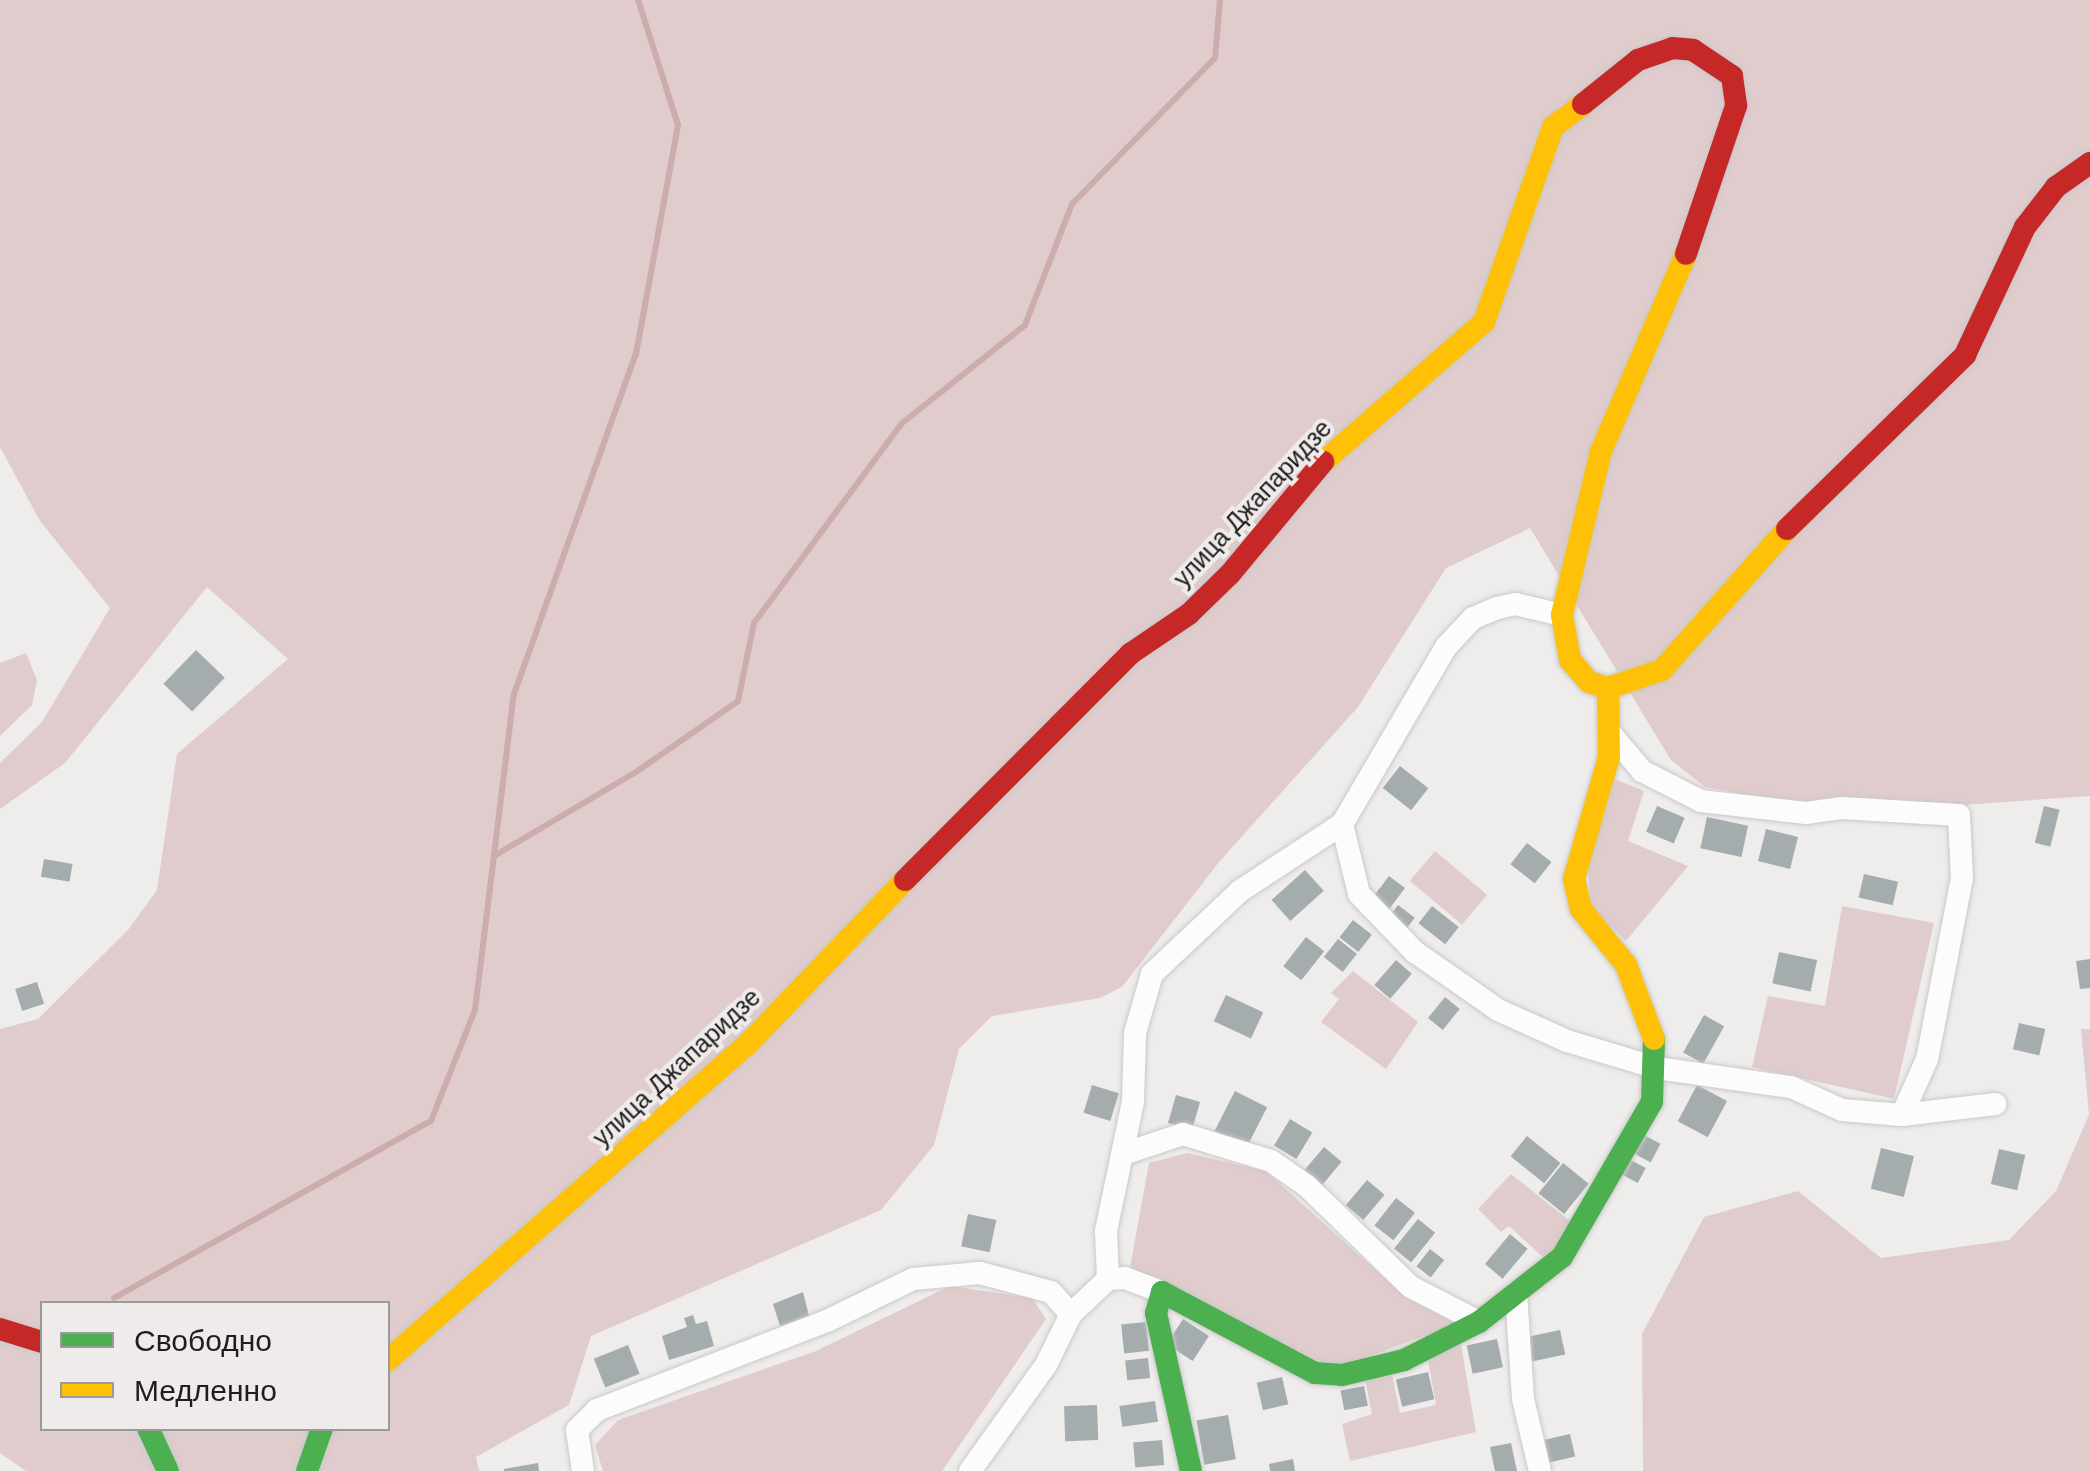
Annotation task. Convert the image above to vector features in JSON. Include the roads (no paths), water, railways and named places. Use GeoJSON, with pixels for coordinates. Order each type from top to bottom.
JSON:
{"type":"FeatureCollection","features":[{"type":"Feature","properties":{"kind":"street","name":"улица Джапаридзе"},"geometry":{"type":"LineString","coordinates":[[390,1358],[746,1046],[1043,737],[1130,654],[1189,614],[1230,574],[1329,456],[1484,322],[1554,127],[1638,60],[1672,48],[1693,50],[1732,76],[1734,126],[1657,329],[1601,451],[1562,615],[1570,660],[1589,682],[1608,688]]}},
{"type":"Feature","properties":{"kind":"street"},"geometry":{"type":"LineString","coordinates":[[970,1471],[1046,1364],[1071,1314],[1108,1279],[1124,1278],[1162,1292],[1315,1373],[1342,1376],[1404,1360],[1479,1322],[1562,1257],[1652,1102],[1657,1068],[1654,1034],[1626,965],[1581,909],[1574,878],[1611,734],[1608,688],[1662,670],[1780,536],[1932,392],[1965,355],[2025,227],[2056,188],[2090,163]]}},
{"type":"Feature","properties":{"kind":"street"},"geometry":{"type":"LineString","coordinates":[[1108,1279],[1106,1232],[1133,1102],[1135,1033],[1152,974],[1240,890],[1342,824],[1446,647],[1473,618],[1515,604],[1562,615]]}},
{"type":"Feature","properties":{"kind":"street"},"geometry":{"type":"LineString","coordinates":[[1611,734],[1642,771],[1701,801],[1806,812],[1841,808],[1959,815],[1962,878],[1928,1059],[1902,1115]]}},
{"type":"Feature","properties":{"kind":"street"},"geometry":{"type":"LineString","coordinates":[[1342,824],[1360,894],[1415,952],[1498,1010],[1567,1041],[1657,1068],[1791,1087],[1842,1110],[1902,1115],[1996,1104]]}},
{"type":"Feature","properties":{"kind":"street"},"geometry":{"type":"LineString","coordinates":[[1122,1154],[1183,1134],[1270,1161],[1307,1186],[1412,1287],[1479,1322]]}},
{"type":"Feature","properties":{"kind":"street"},"geometry":{"type":"LineString","coordinates":[[583,1471],[574,1441],[597,1410],[827,1321],[913,1280],[980,1274],[1051,1292],[1071,1314]]}},
{"type":"Feature","properties":{"kind":"street"},"geometry":{"type":"LineString","coordinates":[[1162,1292],[1156,1312],[1191,1471]]}},
{"type":"Feature","properties":{"kind":"street"},"geometry":{"type":"LineString","coordinates":[[1516,1293],[1524,1399],[1540,1471]]}},
{"type":"Feature","properties":{"kind":"street"},"geometry":{"type":"LineString","coordinates":[[0,1328],[40,1341]]}},
{"type":"Feature","properties":{"kind":"street"},"geometry":{"type":"LineString","coordinates":[[149,1431],[168,1471]]}},
{"type":"Feature","properties":{"kind":"street"},"geometry":{"type":"LineString","coordinates":[[307,1471],[321,1431]]}},
{"type":"Feature","properties":{"kind":"waterway"},"geometry":{"type":"LineString","coordinates":[[114,1298],[431,1121],[475,1010],[514,694],[636,354],[678,125],[638,0]]}},
{"type":"Feature","properties":{"kind":"waterway"},"geometry":{"type":"LineString","coordinates":[[494,856],[636,772],[738,701],[754,623],[901,424],[1025,325],[1072,204],[1215,58],[1220,0]]}}]}
